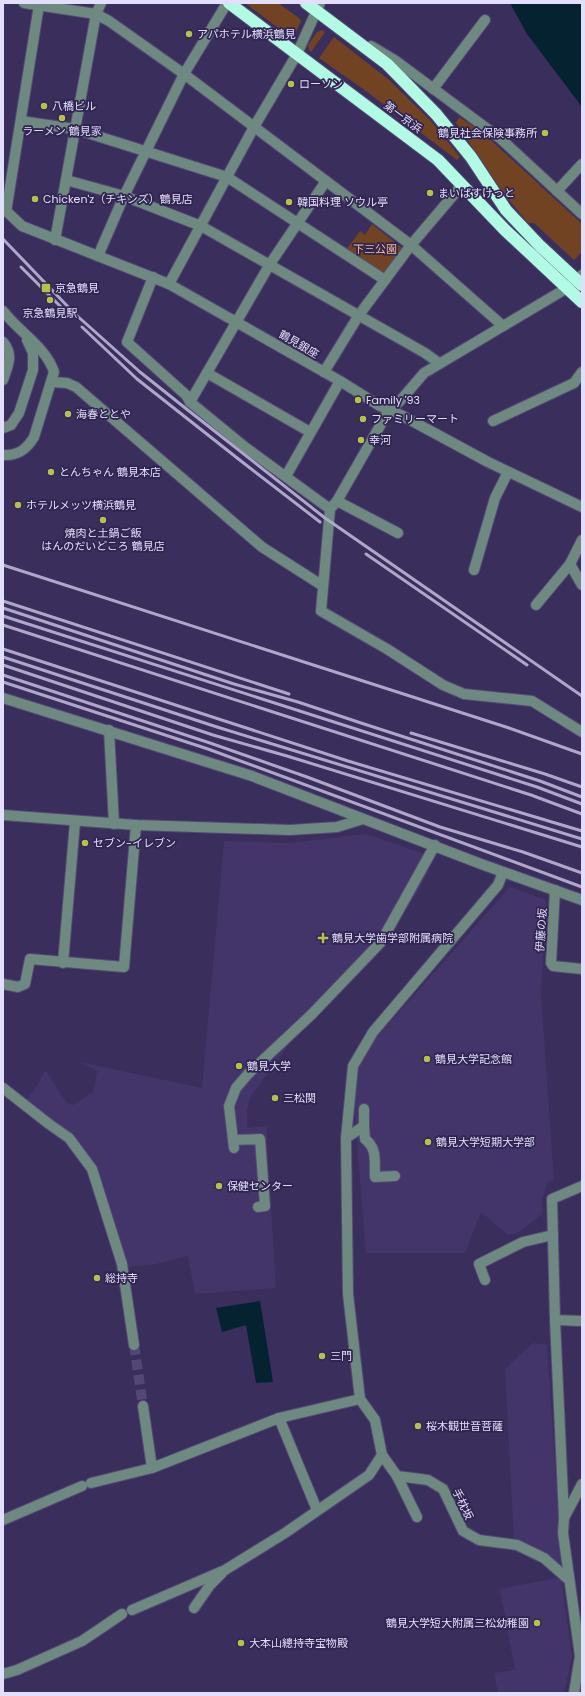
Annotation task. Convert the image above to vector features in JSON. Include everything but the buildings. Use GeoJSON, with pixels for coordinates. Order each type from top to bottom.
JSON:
{"type":"FeatureCollection","features":[{"type":"Feature","properties":{"kind":"highway","name":"第一京浜"},"geometry":{"type":"LineString","coordinates":[[228,3],[438,160],[505,230],[582,302]]}},
{"type":"Feature","properties":{"kind":"highway","name":"第一京浜"},"geometry":{"type":"LineString","coordinates":[[306,3],[318,7],[335,25],[387,64],[436,114],[470,157],[506,210],[540,246],[580,280]]}},
{"type":"Feature","properties":{"kind":"street"},"geometry":{"type":"LineString","coordinates":[[24,3],[96,14],[109,21],[184,74],[411,245],[503,326]]}},
{"type":"Feature","properties":{"kind":"street"},"geometry":{"type":"LineString","coordinates":[[56,240],[96,14],[101,3]]}},
{"type":"Feature","properties":{"kind":"street"},"geometry":{"type":"LineString","coordinates":[[98,256],[124,196],[184,74],[228,3]]}},
{"type":"Feature","properties":{"kind":"street"},"geometry":{"type":"LineString","coordinates":[[5,210],[21,121],[39,5]]}},
{"type":"Feature","properties":{"kind":"street"},"geometry":{"type":"LineString","coordinates":[[169,284],[202,226],[254,127],[297,54],[318,7]]}},
{"type":"Feature","properties":{"kind":"street"},"geometry":{"type":"LineString","coordinates":[[434,89],[485,20]]}},
{"type":"Feature","properties":{"kind":"street"},"geometry":{"type":"LineString","coordinates":[[335,25],[396,61],[501,139],[582,214]]}},
{"type":"Feature","properties":{"kind":"street"},"geometry":{"type":"LineString","coordinates":[[21,121],[75,129],[227,177],[385,280]]}},
{"type":"Feature","properties":{"kind":"street"},"geometry":{"type":"LineString","coordinates":[[557,191],[582,164]]}},
{"type":"Feature","properties":{"kind":"street"},"geometry":{"type":"LineString","coordinates":[[66,180],[124,196],[202,226],[425,353],[439,363]]}},
{"type":"Feature","properties":{"kind":"street"},"geometry":{"type":"LineString","coordinates":[[190,402],[270,264],[326,181]]}},
{"type":"Feature","properties":{"kind":"street"},"geometry":{"type":"LineString","coordinates":[[324,372],[359,315],[411,245],[462,185]]}},
{"type":"Feature","properties":{"kind":"street","name":"鶴見銀座"},"geometry":{"type":"LineString","coordinates":[[5,210],[22,226],[169,284],[389,410],[508,472],[582,507]]}},
{"type":"Feature","properties":{"kind":"street"},"geometry":{"type":"LineString","coordinates":[[153,278],[127,342],[186,395],[190,402],[245,447],[330,509]]}},
{"type":"Feature","properties":{"kind":"street"},"geometry":{"type":"LineString","coordinates":[[580,280],[424,373],[400,401],[389,410],[337,501],[330,509],[321,611],[387,649],[443,685],[464,694],[532,701],[582,732]]}},
{"type":"Feature","properties":{"kind":"street"},"geometry":{"type":"LineString","coordinates":[[3,311],[23,333],[47,355],[54,372],[34,437],[28,446],[19,453],[3,455]]}},
{"type":"Feature","properties":{"kind":"street"},"geometry":{"type":"LineString","coordinates":[[3,428],[11,425],[19,413],[32,370],[33,353],[30,344],[23,333]]}},
{"type":"Feature","properties":{"kind":"street"},"geometry":{"type":"LineString","coordinates":[[3,342],[9,350],[10,358],[3,380]]}},
{"type":"Feature","properties":{"kind":"street"},"geometry":{"type":"LineString","coordinates":[[493,421],[574,383],[582,372]]}},
{"type":"Feature","properties":{"kind":"street"},"geometry":{"type":"LineString","coordinates":[[207,374],[310,432]]}},
{"type":"Feature","properties":{"kind":"street"},"geometry":{"type":"LineString","coordinates":[[286,476],[340,381]]}},
{"type":"Feature","properties":{"kind":"street"},"geometry":{"type":"LineString","coordinates":[[52,382],[67,383],[76,387],[262,547],[323,586]]}},
{"type":"Feature","properties":{"kind":"street"},"geometry":{"type":"LineString","coordinates":[[474,570],[494,498],[508,472]]}},
{"type":"Feature","properties":{"kind":"street"},"geometry":{"type":"LineString","coordinates":[[337,501],[398,533]]}},
{"type":"Feature","properties":{"kind":"street"},"geometry":{"type":"LineString","coordinates":[[536,605],[570,564],[582,540]]}},
{"type":"Feature","properties":{"kind":"street"},"geometry":{"type":"LineString","coordinates":[[570,564],[582,585]]}},
{"type":"Feature","properties":{"kind":"street"},"geometry":{"type":"LineString","coordinates":[[3,698],[252,776],[503,872],[582,900]]}},
{"type":"Feature","properties":{"kind":"street"},"geometry":{"type":"LineString","coordinates":[[109,730],[114,824]]}},
{"type":"Feature","properties":{"kind":"street"},"geometry":{"type":"LineString","coordinates":[[3,815],[136,826],[290,830],[337,827],[363,819]]}},
{"type":"Feature","properties":{"kind":"street"},"geometry":{"type":"LineString","coordinates":[[63,963],[75,822]]}},
{"type":"Feature","properties":{"kind":"street"},"geometry":{"type":"LineString","coordinates":[[3,984],[18,987],[25,984],[30,959],[124,967],[136,826]]}},
{"type":"Feature","properties":{"kind":"street"},"geometry":{"type":"LineString","coordinates":[[258,1207],[265,1206],[260,1139],[234,1144],[229,1106],[236,1088],[248,1074],[312,1014],[381,942],[435,845]]}},
{"type":"Feature","properties":{"kind":"street"},"geometry":{"type":"LineString","coordinates":[[417,1517],[398,1476],[382,1455],[375,1420],[360,1399],[348,1294],[346,1138],[353,1066],[373,1032],[493,892],[498,885],[503,872]]}},
{"type":"Feature","properties":{"kind":"street","name":"伊藤の坂"},"geometry":{"type":"LineString","coordinates":[[555,890],[551,963],[553,966],[582,969]]}},
{"type":"Feature","properties":{"kind":"street"},"geometry":{"type":"LineString","coordinates":[[3,1088],[69,1138],[92,1169],[122,1264],[134,1345]]}},
{"type":"Feature","properties":{"kind":"street"},"geometry":{"type":"LineString","coordinates":[[364,1109],[365,1139],[374,1149],[375,1177],[395,1176]]}},
{"type":"Feature","properties":{"kind":"street"},"geometry":{"type":"LineString","coordinates":[[346,1138],[364,1126]]}},
{"type":"Feature","properties":{"kind":"street"},"geometry":{"type":"LineString","coordinates":[[574,1693],[580,1656],[563,1533],[564,1518],[555,1320],[552,1199],[582,1186]]}},
{"type":"Feature","properties":{"kind":"street"},"geometry":{"type":"LineString","coordinates":[[485,1280],[479,1264],[523,1242],[553,1234]]}},
{"type":"Feature","properties":{"kind":"street"},"geometry":{"type":"LineString","coordinates":[[555,1320],[582,1321]]}},
{"type":"Feature","properties":{"kind":"street"},"geometry":{"type":"LineString","coordinates":[[3,1520],[86,1485],[152,1468],[278,1418],[360,1399]]}},
{"type":"Feature","properties":{"kind":"street"},"geometry":{"type":"LineString","coordinates":[[143,1406],[152,1468]]}},
{"type":"Feature","properties":{"kind":"street"},"geometry":{"type":"LineString","coordinates":[[278,1418],[317,1510]]}},
{"type":"Feature","properties":{"kind":"street"},"geometry":{"type":"LineString","coordinates":[[132,1610],[225,1570],[285,1532],[369,1475],[382,1455]]}},
{"type":"Feature","properties":{"kind":"street","name":"手枕坂"},"geometry":{"type":"LineString","coordinates":[[398,1476],[428,1480],[443,1489],[463,1531],[479,1540],[517,1545],[544,1558],[569,1580]]}},
{"type":"Feature","properties":{"kind":"street"},"geometry":{"type":"LineString","coordinates":[[564,1518],[582,1484]]}},
{"type":"Feature","properties":{"kind":"street"},"geometry":{"type":"LineString","coordinates":[[194,1608],[210,1586],[225,1570]]}},
{"type":"Feature","properties":{"kind":"street"},"geometry":{"type":"LineString","coordinates":[[3,1674],[17,1670],[82,1641],[122,1614]]}},
{"type":"Feature","properties":{"kind":"shaded area","name":"鶴見大学"},"geometry":{"type":"Polygon","coordinates":[[[367,834],[435,858],[416,895],[377,951],[334,999],[312,1018],[291,1042],[250,1097],[247,1111],[247,1128],[267,1126],[276,1288],[195,1294],[188,1256],[156,1264],[129,1267],[124,1266],[119,1253],[104,1187],[90,1158],[76,1139],[25,1101],[36,1088],[45,1070],[66,1102],[73,1105],[94,1091],[97,1071],[80,1062],[202,1088],[224,841],[287,843],[367,834]]]}},
{"type":"Feature","properties":{"kind":"shaded area"},"geometry":{"type":"Polygon","coordinates":[[[510,887],[546,900],[541,995],[554,1180],[548,1181],[542,1200],[542,1214],[516,1234],[507,1234],[481,1212],[465,1253],[366,1253],[354,1109],[356,1074],[366,1051],[376,1038],[510,887]]]}},
{"type":"Feature","properties":{"kind":"shaded area"},"geometry":{"type":"Polygon","coordinates":[[[533,1343],[547,1345],[562,1570],[514,1541],[505,1369],[533,1343]]]}},
{"type":"Feature","properties":{"kind":"shaded area","name":"鶴見大学短大附属三松幼稚園"},"geometry":{"type":"Polygon","coordinates":[[[561,1577],[572,1657],[564,1693],[498,1693],[494,1673],[515,1670],[500,1589],[561,1577]]]}},
{"type":"Feature","properties":{"kind":"green space"},"geometry":{"type":"Polygon","coordinates":[[[245,3],[278,3],[301,21],[294,36],[289,36],[245,3]]]}},
{"type":"Feature","properties":{"kind":"green space"},"geometry":{"type":"Polygon","coordinates":[[[322,30],[325,32],[311,52],[308,45],[317,32],[322,30]]]}},
{"type":"Feature","properties":{"kind":"green space"},"geometry":{"type":"Polygon","coordinates":[[[334,37],[388,79],[430,120],[460,157],[457,160],[366,91],[319,58],[334,37]]]}},
{"type":"Feature","properties":{"kind":"green space"},"geometry":{"type":"Polygon","coordinates":[[[459,117],[481,131],[582,224],[582,252],[574,260],[534,223],[528,223],[504,194],[456,123],[459,117]]]}},
{"type":"Feature","properties":{"kind":"green space","name":"下三公園"},"geometry":{"type":"Polygon","coordinates":[[[372,224],[402,248],[383,275],[346,250],[360,231],[365,235],[372,224]]]}},
{"type":"Feature","properties":{"kind":"water"},"geometry":{"type":"Polygon","coordinates":[[[510,3],[582,3],[582,107],[527,34],[510,3]]]}},
{"type":"Feature","properties":{"kind":"water"},"geometry":{"type":"Polygon","coordinates":[[[260,1301],[273,1382],[256,1383],[246,1325],[222,1332],[216,1308],[260,1301]]]}},
{"type":"Feature","properties":{"kind":"tunnel"},"geometry":{"type":"LineString","coordinates":[[134,1345],[143,1406]]}},
{"type":"Feature","properties":{"kind":"railway"},"geometry":{"type":"LineString","coordinates":[[3,239],[74,313],[140,372],[189,411],[325,518],[582,696]]}},
{"type":"Feature","properties":{"kind":"railway"},"geometry":{"type":"LineString","coordinates":[[21,267],[62,308]]}},
{"type":"Feature","properties":{"kind":"railway"},"geometry":{"type":"LineString","coordinates":[[82,327],[137,379],[320,522]]}},
{"type":"Feature","properties":{"kind":"railway"},"geometry":{"type":"LineString","coordinates":[[366,554],[527,665]]}},
{"type":"Feature","properties":{"kind":"railway"},"geometry":{"type":"LineString","coordinates":[[3,565],[506,727],[582,754]]}},
{"type":"Feature","properties":{"kind":"railway"},"geometry":{"type":"LineString","coordinates":[[3,601],[289,694]]}},
{"type":"Feature","properties":{"kind":"railway"},"geometry":{"type":"LineString","coordinates":[[3,608],[234,684],[298,702],[540,781],[582,797]]}},
{"type":"Feature","properties":{"kind":"railway"},"geometry":{"type":"LineString","coordinates":[[3,616],[537,787],[582,804]]}},
{"type":"Feature","properties":{"kind":"railway"},"geometry":{"type":"LineString","coordinates":[[3,625],[531,795],[582,814]]}},
{"type":"Feature","properties":{"kind":"railway"},"geometry":{"type":"LineString","coordinates":[[3,649],[348,761],[582,831]]}},
{"type":"Feature","properties":{"kind":"railway"},"geometry":{"type":"LineString","coordinates":[[3,657],[217,727],[582,839]]}},
{"type":"Feature","properties":{"kind":"railway"},"geometry":{"type":"LineString","coordinates":[[3,665],[213,735],[287,756],[582,847]]}},
{"type":"Feature","properties":{"kind":"railway"},"geometry":{"type":"LineString","coordinates":[[3,675],[210,743],[307,777],[440,827],[523,852],[582,873]]}},
{"type":"Feature","properties":{"kind":"railway"},"geometry":{"type":"LineString","coordinates":[[3,682],[208,749],[582,887]]}},
{"type":"Feature","properties":{"kind":"railway"},"geometry":{"type":"LineString","coordinates":[[411,733],[545,774],[582,787]]}},
{"type":"Feature","properties":{"kind":"place","name":"アパホテル横浜鶴見"},"geometry":{"type":"Point","coordinates":[189,34]}},
{"type":"Feature","properties":{"kind":"place","name":"ローソン"},"geometry":{"type":"Point","coordinates":[291,84]}},
{"type":"Feature","properties":{"kind":"place","name":"八橋ビル"},"geometry":{"type":"Point","coordinates":[44,106]}},
{"type":"Feature","properties":{"kind":"place","name":"ラーメン 鶴見家"},"geometry":{"type":"Point","coordinates":[62,118]}},
{"type":"Feature","properties":{"kind":"place","name":"鶴見社会保険事務所"},"geometry":{"type":"Point","coordinates":[545,133]}},
{"type":"Feature","properties":{"kind":"place","name":"まいばすけっと"},"geometry":{"type":"Point","coordinates":[430,193]}},
{"type":"Feature","properties":{"kind":"place","name":"Chicken'z（チキンズ）鶴見店"},"geometry":{"type":"Point","coordinates":[35,199]}},
{"type":"Feature","properties":{"kind":"place","name":"韓国料理 ソウル亭"},"geometry":{"type":"Point","coordinates":[289,202]}},
{"type":"Feature","properties":{"kind":"place","name":"京急鶴見"},"geometry":{"type":"Point","coordinates":[46,288]}},
{"type":"Feature","properties":{"kind":"place","name":"京急鶴見駅"},"geometry":{"type":"Point","coordinates":[50,300]}},
{"type":"Feature","properties":{"kind":"place","name":"Family '93"},"geometry":{"type":"Point","coordinates":[358,400]}},
{"type":"Feature","properties":{"kind":"place","name":"海春ととや"},"geometry":{"type":"Point","coordinates":[68,414]}},
{"type":"Feature","properties":{"kind":"place","name":"ファミリーマート"},"geometry":{"type":"Point","coordinates":[363,419]}},
{"type":"Feature","properties":{"kind":"place","name":"幸河"},"geometry":{"type":"Point","coordinates":[361,440]}},
{"type":"Feature","properties":{"kind":"place","name":"とんちゃん 鶴見本店"},"geometry":{"type":"Point","coordinates":[51,472]}},
{"type":"Feature","properties":{"kind":"place","name":"ホテルメッツ横浜鶴見"},"geometry":{"type":"Point","coordinates":[18,505]}},
{"type":"Feature","properties":{"kind":"place","name":"焼肉と土鍋ご飯 はんのだいどころ 鶴見店"},"geometry":{"type":"Point","coordinates":[103,520]}},
{"type":"Feature","properties":{"kind":"place","name":"セブン-イレブン"},"geometry":{"type":"Point","coordinates":[85,843]}},
{"type":"Feature","properties":{"kind":"place","name":"鶴見大学歯学部附属病院"},"geometry":{"type":"Point","coordinates":[323,938]}},
{"type":"Feature","properties":{"kind":"place","name":"鶴見大学記念館"},"geometry":{"type":"Point","coordinates":[427,1059]}},
{"type":"Feature","properties":{"kind":"place","name":"鶴見大学"},"geometry":{"type":"Point","coordinates":[239,1066]}},
{"type":"Feature","properties":{"kind":"place","name":"三松関"},"geometry":{"type":"Point","coordinates":[275,1098]}},
{"type":"Feature","properties":{"kind":"place","name":"鶴見大学短期大学部"},"geometry":{"type":"Point","coordinates":[428,1142]}},
{"type":"Feature","properties":{"kind":"place","name":"保健センター"},"geometry":{"type":"Point","coordinates":[219,1186]}},
{"type":"Feature","properties":{"kind":"place","name":"総持寺"},"geometry":{"type":"Point","coordinates":[97,1278]}},
{"type":"Feature","properties":{"kind":"place","name":"三門"},"geometry":{"type":"Point","coordinates":[322,1356]}},
{"type":"Feature","properties":{"kind":"place","name":"桜木観世音菩薩"},"geometry":{"type":"Point","coordinates":[418,1426]}},
{"type":"Feature","properties":{"kind":"place","name":"鶴見大学短大附属三松幼稚園"},"geometry":{"type":"Point","coordinates":[537,1623]}},
{"type":"Feature","properties":{"kind":"place","name":"大本山總持寺宝物殿"},"geometry":{"type":"Point","coordinates":[241,1643]}}]}
